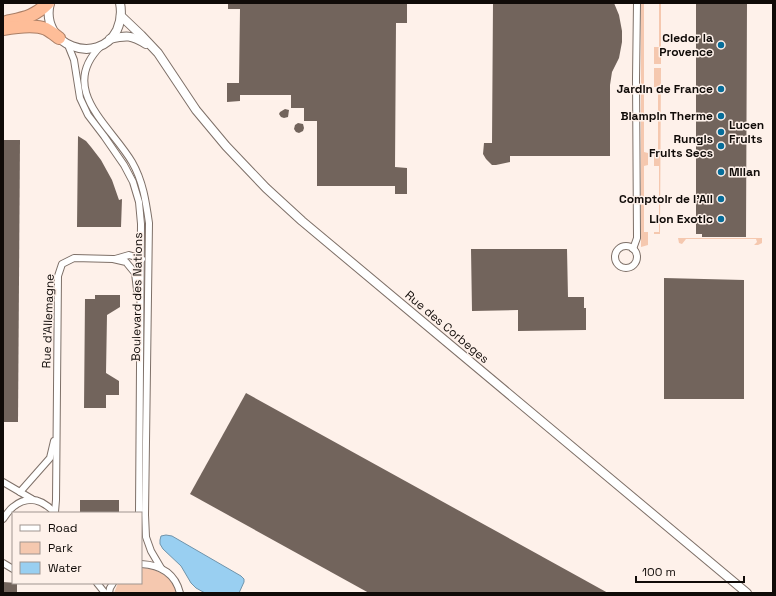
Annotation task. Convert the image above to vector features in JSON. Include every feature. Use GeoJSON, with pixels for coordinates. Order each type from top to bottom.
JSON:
{"type":"FeatureCollection","features":[{"type":"Feature","properties":{"kind":"highway"},"geometry":{"type":"LineString","coordinates":[[3,23],[28,17],[40,11],[49,3]]}},
{"type":"Feature","properties":{"kind":"highway"},"geometry":{"type":"LineString","coordinates":[[3,29],[35,26],[45,28],[64,42]]}},
{"type":"Feature","properties":{"kind":"street"},"geometry":{"type":"LineString","coordinates":[[49,3],[50,24],[54,32],[64,42],[76,48],[85,49],[102,45],[110,39],[119,24],[121,16],[120,3]]}},
{"type":"Feature","properties":{"kind":"street"},"geometry":{"type":"LineString","coordinates":[[633,249],[637,238],[637,3]]}},
{"type":"Feature","properties":{"kind":"street","name":"Rue des Corbeges"},"geometry":{"type":"LineString","coordinates":[[121,16],[158,53],[196,110],[226,146],[266,188],[302,222],[747,593]]}},
{"type":"Feature","properties":{"kind":"street","name":"Rue des Corbeges"},"geometry":{"type":"LineString","coordinates":[[110,39],[125,36],[135,37],[158,53]]}},
{"type":"Feature","properties":{"kind":"street","name":"Boulevard des Nations"},"geometry":{"type":"LineString","coordinates":[[64,42],[74,60],[80,98],[88,115],[124,165],[133,182],[139,202],[141,224],[139,512]]}},
{"type":"Feature","properties":{"kind":"street","name":"Boulevard des Nations"},"geometry":{"type":"LineString","coordinates":[[102,45],[93,54],[87,66],[84,79],[87,97],[94,112],[131,161],[140,179],[146,202],[149,223],[145,515],[146,537],[151,551],[161,568]]}},
{"type":"Feature","properties":{"kind":"street","name":"Rue d'Allemagne"},"geometry":{"type":"LineString","coordinates":[[113,259],[129,255],[140,258]]}},
{"type":"Feature","properties":{"kind":"street","name":"Rue d'Allemagne"},"geometry":{"type":"LineString","coordinates":[[55,512],[58,276],[62,264],[74,258],[113,259],[126,262],[135,273],[140,339]]}},
{"type":"Feature","properties":{"kind":"street"},"geometry":{"type":"LineString","coordinates":[[140,258],[145,260],[144,303],[147,324]]}},
{"type":"Feature","properties":{"kind":"street","name":"Rue d'Allemagne"},"geometry":{"type":"LineString","coordinates":[[20,492],[50,458],[56,432]]}},
{"type":"Feature","properties":{"kind":"street"},"geometry":{"type":"LineString","coordinates":[[3,482],[32,499],[48,506],[54,512]]}},
{"type":"Feature","properties":{"kind":"street"},"geometry":{"type":"LineString","coordinates":[[3,519],[13,507],[32,499]]}},
{"type":"Feature","properties":{"kind":"street"},"geometry":{"type":"LineString","coordinates":[[3,564],[12,568]]}},
{"type":"Feature","properties":{"kind":"street"},"geometry":{"type":"LineString","coordinates":[[142,564],[161,568],[169,573],[179,587],[180,593]]}},
{"type":"Feature","properties":{"kind":"street"},"geometry":{"type":"LineString","coordinates":[[98,584],[105,593]]}},
{"type":"Feature","properties":{"kind":"green space"},"geometry":{"type":"Polygon","coordinates":[[[641,3],[644,3],[644,152],[648,153],[648,165],[644,166],[644,232],[648,232],[648,245],[641,247],[641,3]]]}},
{"type":"Feature","properties":{"kind":"green space"},"geometry":{"type":"Polygon","coordinates":[[[659,3],[661,3],[661,64],[654,64],[654,47],[659,47],[659,3]]]}},
{"type":"Feature","properties":{"kind":"green space"},"geometry":{"type":"Polygon","coordinates":[[[654,68],[661,68],[660,234],[654,234],[654,232],[659,232],[659,166],[654,166],[654,153],[658,152],[658,87],[654,87],[654,68]]]}},
{"type":"Feature","properties":{"kind":"green space"},"geometry":{"type":"Polygon","coordinates":[[[678,238],[762,238],[762,243],[754,245],[757,242],[756,239],[686,239],[682,244],[679,243],[678,238]]]}},
{"type":"Feature","properties":{"kind":"green space"},"geometry":{"type":"Polygon","coordinates":[[[142,568],[154,570],[164,575],[172,582],[176,593],[114,593],[118,584],[142,584],[142,568]]]}},
{"type":"Feature","properties":{"kind":"water"},"geometry":{"type":"Polygon","coordinates":[[[161,536],[172,536],[241,576],[244,579],[244,582],[239,593],[205,593],[196,588],[191,583],[181,566],[163,549],[160,544],[161,536]]]}},
{"type":"Feature","properties":{"kind":"building"},"geometry":{"type":"Polygon","coordinates":[[[228,3],[407,3],[407,23],[396,23],[395,167],[407,168],[407,194],[395,194],[395,186],[317,186],[317,121],[304,121],[304,108],[291,108],[291,95],[240,95],[240,101],[227,102],[227,83],[239,83],[240,9],[228,9],[228,3]]]}},
{"type":"Feature","properties":{"kind":"building"},"geometry":{"type":"Polygon","coordinates":[[[493,3],[614,3],[619,15],[622,31],[622,42],[619,58],[612,72],[610,85],[610,156],[510,156],[510,162],[496,165],[492,165],[486,159],[483,154],[484,143],[492,143],[493,3]]]}},
{"type":"Feature","properties":{"kind":"building"},"geometry":{"type":"Polygon","coordinates":[[[696,3],[747,3],[746,237],[702,237],[702,234],[696,234],[696,3]]]}},
{"type":"Feature","properties":{"kind":"building"},"geometry":{"type":"Polygon","coordinates":[[[285,109],[289,110],[288,117],[284,118],[279,114],[285,109]]]}},
{"type":"Feature","properties":{"kind":"building"},"geometry":{"type":"Polygon","coordinates":[[[298,123],[303,124],[304,128],[303,131],[299,133],[294,129],[295,125],[298,123]]]}},
{"type":"Feature","properties":{"kind":"building"},"geometry":{"type":"Polygon","coordinates":[[[78,136],[86,141],[101,160],[112,180],[119,200],[122,199],[121,227],[77,227],[78,136]]]}},
{"type":"Feature","properties":{"kind":"building"},"geometry":{"type":"Polygon","coordinates":[[[3,140],[20,140],[18,422],[3,422],[3,140]]]}},
{"type":"Feature","properties":{"kind":"building"},"geometry":{"type":"Polygon","coordinates":[[[471,249],[567,249],[568,297],[584,297],[584,308],[586,308],[586,330],[518,331],[518,310],[472,311],[471,249]]]}},
{"type":"Feature","properties":{"kind":"building"},"geometry":{"type":"Polygon","coordinates":[[[664,278],[744,280],[744,399],[664,399],[664,278]]]}},
{"type":"Feature","properties":{"kind":"building"},"geometry":{"type":"Polygon","coordinates":[[[95,295],[120,295],[120,307],[107,315],[106,373],[119,381],[119,395],[106,395],[106,408],[84,408],[85,299],[95,299],[95,295]]]}},
{"type":"Feature","properties":{"kind":"building"},"geometry":{"type":"Polygon","coordinates":[[[246,393],[608,593],[369,593],[190,494],[246,393]]]}},
{"type":"Feature","properties":{"kind":"building"},"geometry":{"type":"Polygon","coordinates":[[[80,500],[119,500],[119,512],[80,512],[80,500]]]}},
{"type":"Feature","properties":{"kind":"building"},"geometry":{"type":"Polygon","coordinates":[[[3,582],[17,584],[17,593],[3,593],[3,582]]]}},
{"type":"Feature","properties":{"kind":"place","name":"Cledor la Provence"},"geometry":{"type":"Point","coordinates":[721,45]}},
{"type":"Feature","properties":{"kind":"place","name":"Jardin de France"},"geometry":{"type":"Point","coordinates":[721,89]}},
{"type":"Feature","properties":{"kind":"place","name":"Blampin Therme"},"geometry":{"type":"Point","coordinates":[721,116]}},
{"type":"Feature","properties":{"kind":"place","name":"Lucen Fruits"},"geometry":{"type":"Point","coordinates":[721,132]}},
{"type":"Feature","properties":{"kind":"place","name":"Rungis Fruits Secs"},"geometry":{"type":"Point","coordinates":[721,146]}},
{"type":"Feature","properties":{"kind":"place","name":"Milan"},"geometry":{"type":"Point","coordinates":[721,172]}},
{"type":"Feature","properties":{"kind":"place","name":"Comptoir de l'Ail"},"geometry":{"type":"Point","coordinates":[721,199]}},
{"type":"Feature","properties":{"kind":"place","name":"Lion Exotic"},"geometry":{"type":"Point","coordinates":[721,219]}}]}
